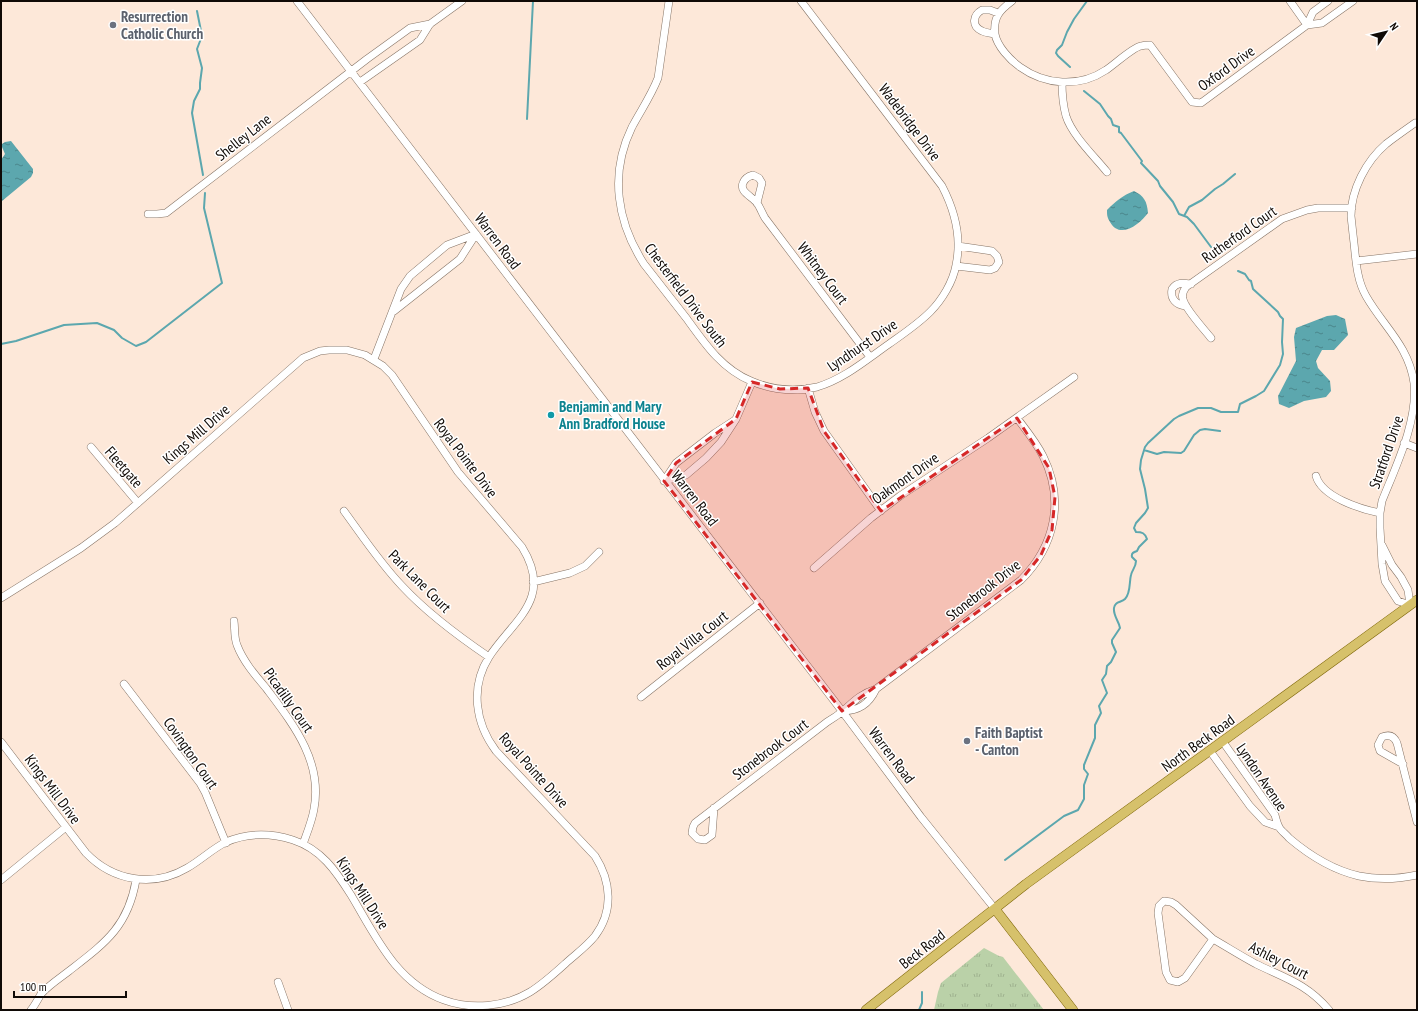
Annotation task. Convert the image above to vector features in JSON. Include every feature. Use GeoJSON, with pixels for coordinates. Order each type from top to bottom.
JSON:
{"type":"FeatureCollection","features":[{"type":"Feature","properties":{"kind":"main road","name":"North Beck Road"},"geometry":{"type":"LineString","coordinates":[[995,909],[1032,880],[1413,603]]}},
{"type":"Feature","properties":{"kind":"main road","name":"Beck Road"},"geometry":{"type":"LineString","coordinates":[[866,1010],[995,909]]}},
{"type":"Feature","properties":{"kind":"main road","name":"Warren Road"},"geometry":{"type":"LineString","coordinates":[[995,909],[1073,1010]]}},
{"type":"Feature","properties":{"kind":"street","name":"Warren Road"},"geometry":{"type":"LineString","coordinates":[[297,1],[664,481],[760,604],[921,817],[995,909]]}},
{"type":"Feature","properties":{"kind":"street"},"geometry":{"type":"LineString","coordinates":[[360,82],[420,40],[430,24],[462,1]]}},
{"type":"Feature","properties":{"kind":"street","name":"Chesterfield Drive South"},"geometry":{"type":"LineString","coordinates":[[669,1],[658,78],[650,97],[632,127],[624,150],[619,180],[620,208],[629,237],[644,264],[716,357],[732,371],[752,382]]}},
{"type":"Feature","properties":{"kind":"street","name":"Wadebridge Drive"},"geometry":{"type":"LineString","coordinates":[[801,1],[942,186],[950,200],[958,229],[956,266],[952,275]]}},
{"type":"Feature","properties":{"kind":"street"},"geometry":{"type":"LineString","coordinates":[[998,13],[990,10],[982,10],[975,16],[975,26],[983,32],[995,34],[995,25],[998,13],[1012,1]]}},
{"type":"Feature","properties":{"kind":"street"},"geometry":{"type":"LineString","coordinates":[[1290,1],[1307,25]]}},
{"type":"Feature","properties":{"kind":"street","name":"Oxford Drive"},"geometry":{"type":"LineString","coordinates":[[1307,25],[1313,12],[1328,1]]}},
{"type":"Feature","properties":{"kind":"street","name":"Oxford Drive"},"geometry":{"type":"LineString","coordinates":[[995,34],[996,39],[1005,53],[1017,66],[1042,79],[1062,82],[1090,79],[1105,71],[1139,46],[1150,45],[1192,102],[1201,103],[1307,25],[1322,23],[1353,1]]}},
{"type":"Feature","properties":{"kind":"street"},"geometry":{"type":"LineString","coordinates":[[351,70],[410,28],[430,24]]}},
{"type":"Feature","properties":{"kind":"street","name":"Shelley Lane"},"geometry":{"type":"LineString","coordinates":[[148,214],[166,213],[351,70]]}},
{"type":"Feature","properties":{"kind":"street"},"geometry":{"type":"LineString","coordinates":[[1062,82],[1062,97],[1066,117],[1079,138],[1106,172]]}},
{"type":"Feature","properties":{"kind":"street","name":"Stratford Drive"},"geometry":{"type":"LineString","coordinates":[[1382,545],[1408,590],[1413,603],[1398,601],[1385,581],[1382,545],[1380,513],[1382,501],[1414,413],[1414,382],[1411,368],[1400,343],[1373,308],[1359,279],[1356,261],[1352,208],[1353,200],[1361,178],[1374,157],[1386,144],[1415,123]]}},
{"type":"Feature","properties":{"kind":"street","name":"Whitney Court"},"geometry":{"type":"LineString","coordinates":[[757,202],[765,218],[870,357]]}},
{"type":"Feature","properties":{"kind":"street","name":"Rutherford Court"},"geometry":{"type":"LineString","coordinates":[[1211,338],[1186,306],[1183,300],[1183,292],[1185,289],[1275,224],[1293,214],[1318,208],[1352,208]]}},
{"type":"Feature","properties":{"kind":"street"},"geometry":{"type":"LineString","coordinates":[[394,311],[460,259],[476,234]]}},
{"type":"Feature","properties":{"kind":"street"},"geometry":{"type":"LineString","coordinates":[[374,359],[402,288],[410,276],[447,245],[476,234]]}},
{"type":"Feature","properties":{"kind":"street"},"geometry":{"type":"LineString","coordinates":[[956,266],[990,270],[995,268],[999,262],[997,256],[992,251],[958,246]]}},
{"type":"Feature","properties":{"kind":"street"},"geometry":{"type":"LineString","coordinates":[[1356,261],[1417,254]]}},
{"type":"Feature","properties":{"kind":"street","name":"Lyndhurst Drive"},"geometry":{"type":"LineString","coordinates":[[752,382],[780,389],[793,390],[824,384],[840,378],[917,323],[931,311],[946,289],[952,275]]}},
{"type":"Feature","properties":{"kind":"street","name":"Rutherford Court"},"geometry":{"type":"LineString","coordinates":[[1186,306],[1180,305],[1174,301],[1171,297],[1172,289],[1177,284],[1191,284]]}},
{"type":"Feature","properties":{"kind":"street","name":"Kings Mill Drive"},"geometry":{"type":"LineString","coordinates":[[1,598],[92,540],[115,523],[303,358],[320,351],[339,349],[357,352],[374,359]]}},
{"type":"Feature","properties":{"kind":"street","name":"Royal Pointe Drive"},"geometry":{"type":"LineString","coordinates":[[374,359],[392,375],[458,472],[522,547],[530,564],[533,582],[532,597],[525,611],[489,657],[480,676],[477,695],[478,713],[484,733],[496,751],[595,856],[602,866],[606,877],[609,899],[604,920],[595,936],[543,983],[530,992],[513,1000],[482,1008],[472,1008]]}},
{"type":"Feature","properties":{"kind":"street","name":"Oakmont Drive"},"geometry":{"type":"LineString","coordinates":[[814,568],[881,511],[923,480],[988,438],[1074,377]]}},
{"type":"Feature","properties":{"kind":"street"},"geometry":{"type":"LineString","coordinates":[[664,481],[686,474],[706,458],[721,442],[736,419],[752,382]]}},
{"type":"Feature","properties":{"kind":"street"},"geometry":{"type":"LineString","coordinates":[[808,388],[815,412],[824,431],[881,511]]}},
{"type":"Feature","properties":{"kind":"street","name":"Stonebrook Drive"},"geometry":{"type":"LineString","coordinates":[[842,712],[866,692],[876,689],[1021,580],[1029,571],[1047,544],[1054,521],[1054,488],[1049,468],[1042,454],[1017,418]]}},
{"type":"Feature","properties":{"kind":"street"},"geometry":{"type":"LineString","coordinates":[[664,481],[676,463],[736,419]]}},
{"type":"Feature","properties":{"kind":"street"},"geometry":{"type":"LineString","coordinates":[[1404,443],[1417,448]]}},
{"type":"Feature","properties":{"kind":"street","name":"Fleetgate"},"geometry":{"type":"LineString","coordinates":[[90,447],[138,502]]}},
{"type":"Feature","properties":{"kind":"street"},"geometry":{"type":"LineString","coordinates":[[1316,476],[1318,484],[1342,501],[1363,510],[1380,513]]}},
{"type":"Feature","properties":{"kind":"street","name":"Park Lane Court"},"geometry":{"type":"LineString","coordinates":[[344,511],[382,563],[415,599],[448,628],[489,657]]}},
{"type":"Feature","properties":{"kind":"street"},"geometry":{"type":"LineString","coordinates":[[533,582],[570,573],[585,566],[599,552]]}},
{"type":"Feature","properties":{"kind":"street","name":"Royal Villa Court"},"geometry":{"type":"LineString","coordinates":[[641,697],[760,604]]}},
{"type":"Feature","properties":{"kind":"street","name":"Picadilly Court"},"geometry":{"type":"LineString","coordinates":[[234,621],[237,644],[249,666],[293,724],[306,748],[310,759],[315,779],[315,800],[312,818],[303,844]]}},
{"type":"Feature","properties":{"kind":"street","name":"Covington Court"},"geometry":{"type":"LineString","coordinates":[[124,684],[200,783],[226,843]]}},
{"type":"Feature","properties":{"kind":"street","name":"Stonebrook Court"},"geometry":{"type":"LineString","coordinates":[[714,808],[842,712]]}},
{"type":"Feature","properties":{"kind":"street","name":"Kings Mill Drive"},"geometry":{"type":"LineString","coordinates":[[1,742],[86,853],[98,864],[116,875],[136,880],[155,880],[176,874],[188,868],[212,850],[226,843],[244,837],[263,835],[283,837],[303,844],[321,856],[335,870],[389,957],[403,974],[416,986],[429,994],[472,1008]]}},
{"type":"Feature","properties":{"kind":"street","name":"Lyndon Avenue"},"geometry":{"type":"LineString","coordinates":[[1223,742],[1275,815],[1279,827]]}},
{"type":"Feature","properties":{"kind":"street","name":"Lyndon Avenue"},"geometry":{"type":"LineString","coordinates":[[1210,751],[1250,806],[1265,822],[1279,827],[1310,854],[1344,872],[1359,876],[1389,879],[1417,875]]}},
{"type":"Feature","properties":{"kind":"street"},"geometry":{"type":"LineString","coordinates":[[1402,764],[1417,822]]}},
{"type":"Feature","properties":{"kind":"street"},"geometry":{"type":"LineString","coordinates":[[1,880],[66,827]]}},
{"type":"Feature","properties":{"kind":"street"},"geometry":{"type":"LineString","coordinates":[[31,1010],[41,995],[50,986],[98,949],[113,933],[129,907],[134,893],[136,880]]}},
{"type":"Feature","properties":{"kind":"street","name":"Ashley Court"},"geometry":{"type":"LineString","coordinates":[[1213,938],[1185,978],[1178,982],[1170,980],[1166,972],[1158,913],[1159,906],[1164,901],[1171,902],[1213,938],[1255,963],[1299,983],[1317,997],[1329,1010]]}},
{"type":"Feature","properties":{"kind":"street"},"geometry":{"type":"LineString","coordinates":[[278,982],[288,1010]]}},
{"type":"Feature","properties":{"kind":"street"},"geometry":{"type":"LineString","coordinates":[[454,1003],[461,1010],[466,1006],[472,1008]]}},
{"type":"Feature","properties":{"kind":"highlighted area"},"geometry":{"type":"Polygon","coordinates":[[[752,382],[780,389],[808,388],[824,431],[881,511],[1017,418],[1049,468],[1055,497],[1052,530],[1041,555],[1021,580],[842,711],[664,481],[676,463],[736,419],[752,382]]]}},
{"type":"Feature","properties":{"kind":"green space"},"geometry":{"type":"Polygon","coordinates":[[[984,948],[1003,957],[1044,1010],[934,1010],[941,983],[984,948]]]}},
{"type":"Feature","properties":{"kind":"water"},"geometry":{"type":"Polygon","coordinates":[[[11,141],[33,169],[33,173],[31,177],[2,201],[1,160],[5,154],[2,144],[11,141]]]}},
{"type":"Feature","properties":{"kind":"water"},"geometry":{"type":"Polygon","coordinates":[[[1134,191],[1144,199],[1147,205],[1148,213],[1140,222],[1130,228],[1119,230],[1110,222],[1107,216],[1107,210],[1119,199],[1134,191]]]}},
{"type":"Feature","properties":{"kind":"water"},"geometry":{"type":"Polygon","coordinates":[[[1336,315],[1345,319],[1348,335],[1334,350],[1322,350],[1316,361],[1318,368],[1330,381],[1331,391],[1326,397],[1304,401],[1289,408],[1279,404],[1278,396],[1296,361],[1294,337],[1296,328],[1327,316],[1336,315]]]}},
{"type":"Feature","properties":{"kind":"waterway"},"geometry":{"type":"LineString","coordinates":[[527,119],[533,1]]}},
{"type":"Feature","properties":{"kind":"waterway"},"geometry":{"type":"LineString","coordinates":[[1070,67],[1056,53],[1062,45],[1074,19],[1087,1]]}},
{"type":"Feature","properties":{"kind":"waterway"},"geometry":{"type":"LineString","coordinates":[[197,11],[202,36],[197,49],[202,68],[200,89],[194,101],[192,113],[203,175]]}},
{"type":"Feature","properties":{"kind":"waterway"},"geometry":{"type":"LineString","coordinates":[[1084,91],[1100,104],[1111,119],[1113,125],[1119,127],[1119,132],[1142,161],[1141,163],[1158,181],[1160,186],[1173,202],[1179,214],[1187,217],[1194,224],[1211,247]]}},
{"type":"Feature","properties":{"kind":"waterway"},"geometry":{"type":"LineString","coordinates":[[1184,216],[1189,207],[1202,200],[1235,174]]}},
{"type":"Feature","properties":{"kind":"waterway"},"geometry":{"type":"LineString","coordinates":[[1,344],[16,341],[64,325],[97,323],[114,330],[122,338],[136,346],[146,342],[222,283],[204,208],[205,193]]}},
{"type":"Feature","properties":{"kind":"waterway"},"geometry":{"type":"LineString","coordinates":[[1005,860],[1064,816],[1078,810],[1084,799],[1084,785],[1088,774],[1084,769],[1084,765],[1095,738],[1095,725],[1101,713],[1099,706],[1107,693],[1102,680],[1106,674],[1107,666],[1111,662],[1116,652],[1112,640],[1120,628],[1114,614],[1114,608],[1117,603],[1127,597],[1131,575],[1136,563],[1132,557],[1132,554],[1137,551],[1147,539],[1144,534],[1136,532],[1134,528],[1136,523],[1148,508],[1140,469],[1145,447],[1174,419],[1198,408],[1211,408],[1221,412],[1238,412],[1240,404],[1264,391],[1280,365],[1283,354],[1283,319],[1278,312],[1253,289],[1251,281],[1245,274],[1238,271]]}},
{"type":"Feature","properties":{"kind":"waterway"},"geometry":{"type":"LineString","coordinates":[[1144,450],[1157,454],[1164,452],[1181,453],[1184,451],[1194,435],[1200,430],[1205,429],[1220,431]]}},
{"type":"Feature","properties":{"kind":"waterway"},"geometry":{"type":"LineString","coordinates":[[919,1010],[922,1003],[922,992]]}},
{"type":"Feature","properties":{"kind":"place","name":"Resurrection Catholic Church"},"geometry":{"type":"Point","coordinates":[113,25]}},
{"type":"Feature","properties":{"kind":"place","name":"Benjamin and Mary Ann Bradford House"},"geometry":{"type":"Point","coordinates":[551,415]}},
{"type":"Feature","properties":{"kind":"place","name":"Faith Baptist - Canton"},"geometry":{"type":"Point","coordinates":[967,741]}}]}
